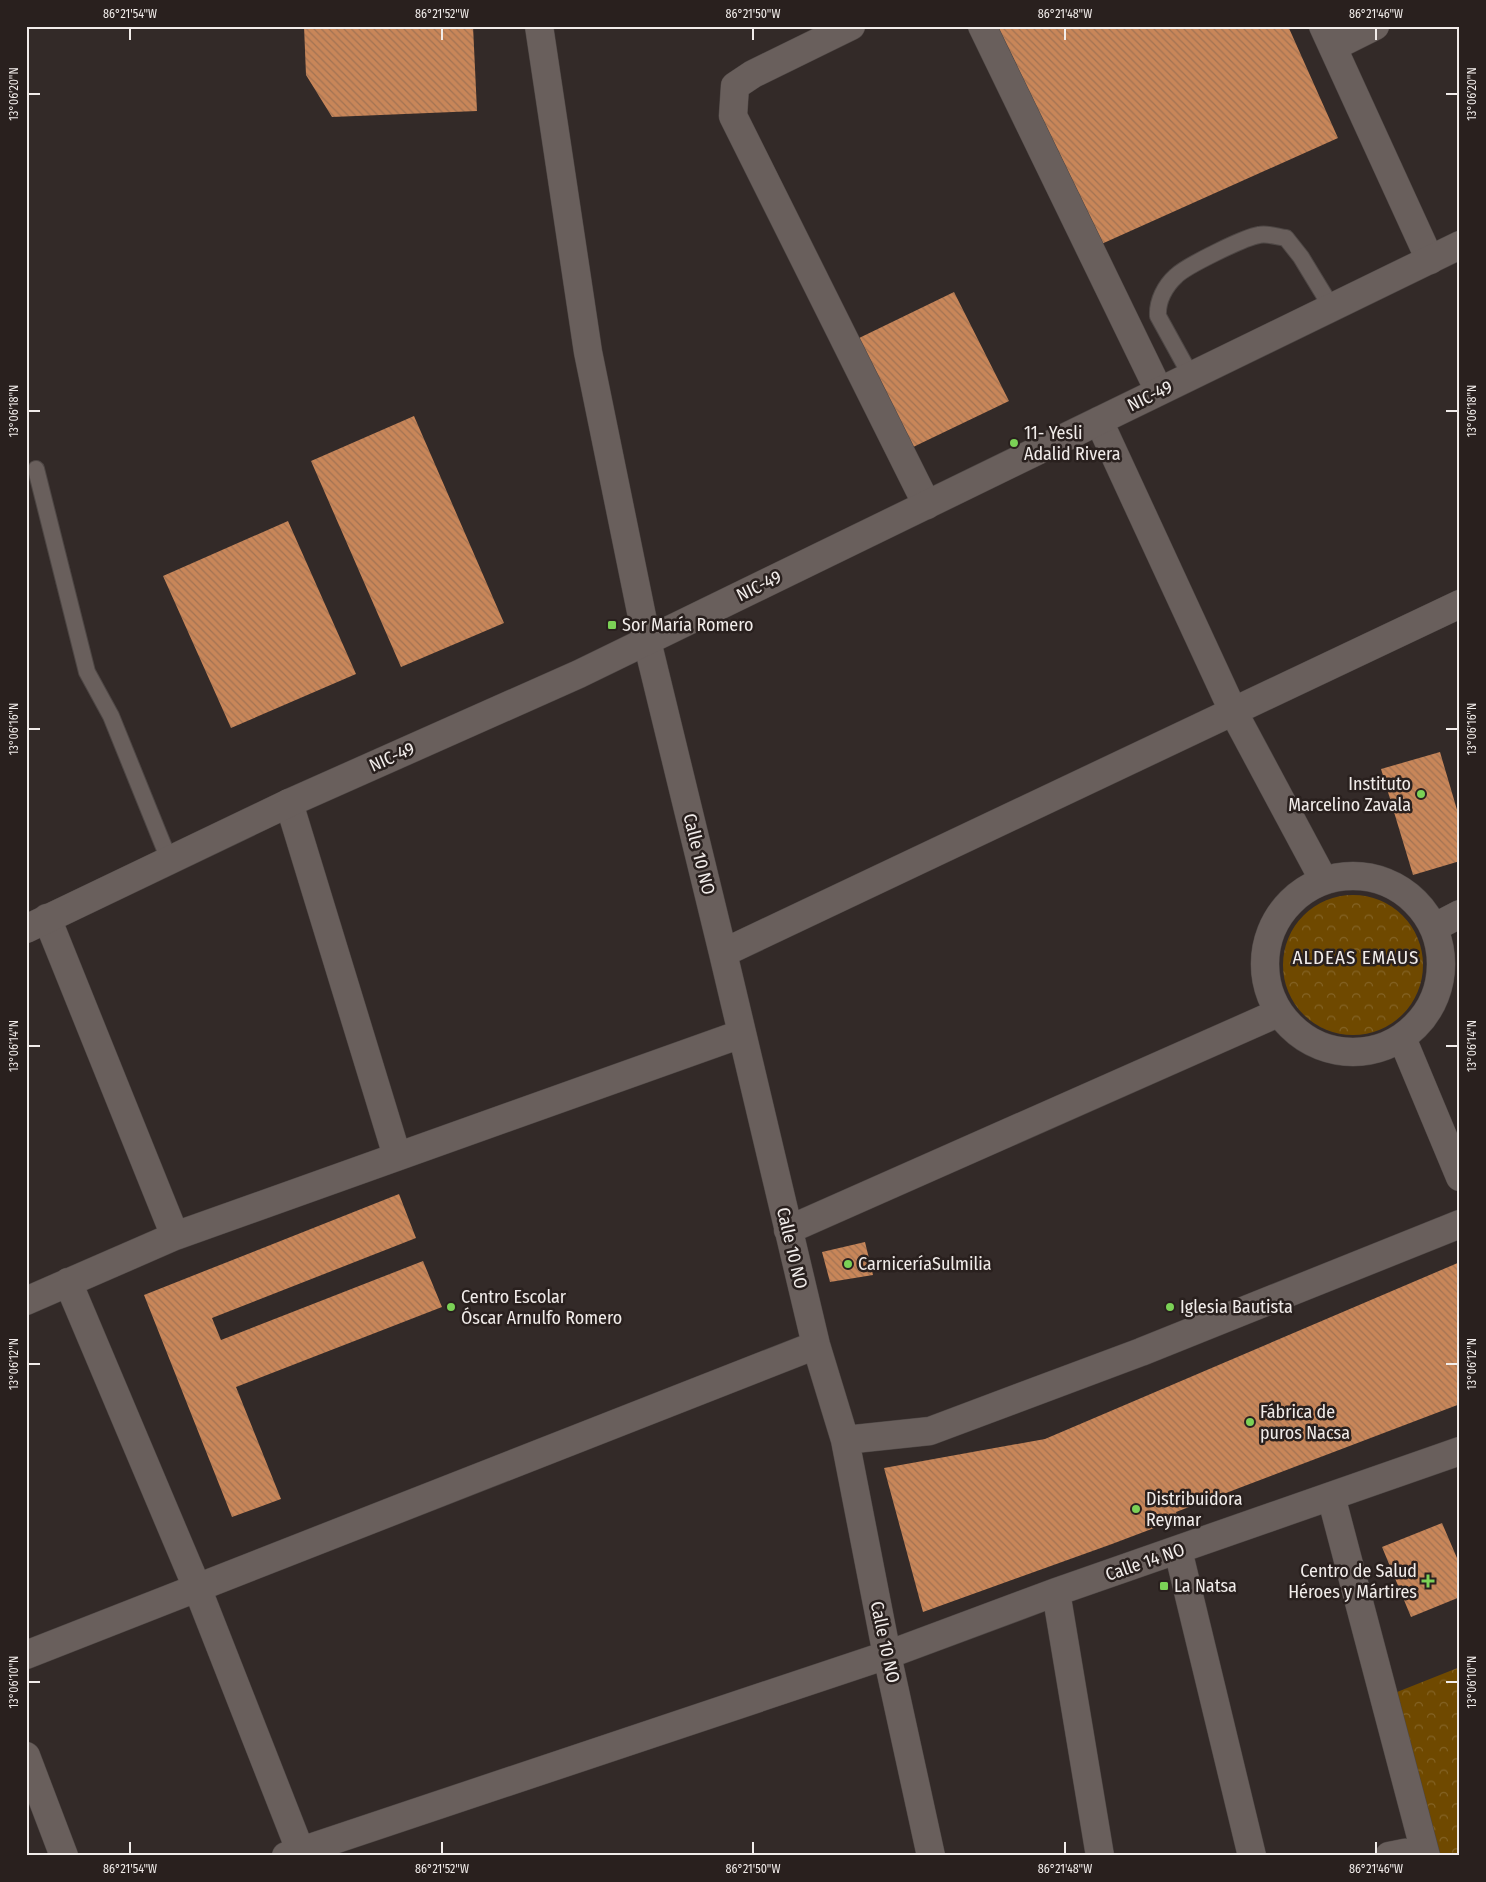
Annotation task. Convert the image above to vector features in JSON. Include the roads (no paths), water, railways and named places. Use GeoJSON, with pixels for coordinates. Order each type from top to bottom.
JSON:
{"type":"FeatureCollection","features":[{"type":"Feature","properties":{"kind":"street","name":"Calle 10 NO"},"geometry":{"type":"LineString","coordinates":[[539,26],[588,352],[647,641],[816,1345],[845,1440],[887,1655],[930,1856]]}},
{"type":"Feature","properties":{"kind":"street"},"geometry":{"type":"LineString","coordinates":[[851,26],[752,74],[735,86],[733,116],[927,505]]}},
{"type":"Feature","properties":{"kind":"street"},"geometry":{"type":"LineString","coordinates":[[982,26],[1159,391]]}},
{"type":"Feature","properties":{"kind":"street"},"geometry":{"type":"LineString","coordinates":[[1375,26],[1328,37],[1430,260]]}},
{"type":"Feature","properties":{"kind":"street","name":"NIC-49"},"geometry":{"type":"LineString","coordinates":[[37,923],[170,862],[289,803],[579,674],[1460,245]]}},
{"type":"Feature","properties":{"kind":"street"},"geometry":{"type":"LineString","coordinates":[[1099,421],[1233,711],[1323,879]]}},
{"type":"Feature","properties":{"kind":"street"},"geometry":{"type":"LineString","coordinates":[[723,953],[1460,604]]}},
{"type":"Feature","properties":{"kind":"street"},"geometry":{"type":"LineString","coordinates":[[289,803],[397,1156]]}},
{"type":"Feature","properties":{"kind":"street"},"geometry":{"type":"LineString","coordinates":[[1349,874],[1376,878],[1400,888],[1421,905],[1435,928],[1442,952],[1441,977],[1436,993],[1421,1022],[1402,1038],[1369,1052],[1334,1051],[1302,1037],[1278,1013],[1264,975],[1268,935],[1289,901],[1323,879],[1349,874]]}},
{"type":"Feature","properties":{"kind":"street"},"geometry":{"type":"LineString","coordinates":[[1435,928],[1460,914]]}},
{"type":"Feature","properties":{"kind":"street"},"geometry":{"type":"LineString","coordinates":[[37,923],[175,1236]]}},
{"type":"Feature","properties":{"kind":"street"},"geometry":{"type":"LineString","coordinates":[[788,1230],[1278,1013]]}},
{"type":"Feature","properties":{"kind":"street"},"geometry":{"type":"LineString","coordinates":[[26,1301],[175,1236],[741,1034]]}},
{"type":"Feature","properties":{"kind":"street"},"geometry":{"type":"LineString","coordinates":[[1402,1038],[1460,1177]]}},
{"type":"Feature","properties":{"kind":"street"},"geometry":{"type":"LineString","coordinates":[[845,1440],[930,1431],[1141,1352],[1460,1224]]}},
{"type":"Feature","properties":{"kind":"street"},"geometry":{"type":"LineString","coordinates":[[68,1282],[198,1590],[293,1853]]}},
{"type":"Feature","properties":{"kind":"street"},"geometry":{"type":"LineString","coordinates":[[26,1655],[198,1590],[816,1345]]}},
{"type":"Feature","properties":{"kind":"street","name":"Calle 14 NO"},"geometry":{"type":"LineString","coordinates":[[293,1853],[887,1655],[1056,1592],[1460,1451]]}},
{"type":"Feature","properties":{"kind":"street"},"geometry":{"type":"LineString","coordinates":[[1331,1496],[1425,1852],[1389,1856]]}},
{"type":"Feature","properties":{"kind":"street"},"geometry":{"type":"LineString","coordinates":[[1178,1550],[1252,1856]]}},
{"type":"Feature","properties":{"kind":"street"},"geometry":{"type":"LineString","coordinates":[[1056,1592],[1100,1856]]}},
{"type":"Feature","properties":{"kind":"street"},"geometry":{"type":"LineString","coordinates":[[26,1756],[64,1856]]}},
{"type":"Feature","properties":{"kind":"lane"},"geometry":{"type":"LineString","coordinates":[[1191,376],[1158,316],[1157,306],[1166,288],[1177,274],[1223,250],[1259,234],[1286,238],[1301,257],[1332,308]]}},
{"type":"Feature","properties":{"kind":"lane"},"geometry":{"type":"LineString","coordinates":[[36,470],[87,672],[111,716],[170,862]]}},
{"type":"Feature","properties":{"kind":"place","name":"11- Yesli Adalid Rivera"},"geometry":{"type":"Point","coordinates":[1014,443]}},
{"type":"Feature","properties":{"kind":"place","name":"Sor María Romero"},"geometry":{"type":"Point","coordinates":[612,625]}},
{"type":"Feature","properties":{"kind":"place","name":"Instituto Marcelino Zavala"},"geometry":{"type":"Point","coordinates":[1421,794]}},
{"type":"Feature","properties":{"kind":"place","name":"CarniceríaSulmilia"},"geometry":{"type":"Point","coordinates":[848,1264]}},
{"type":"Feature","properties":{"kind":"place","name":"Centro Escolar Óscar Arnulfo Romero"},"geometry":{"type":"Point","coordinates":[451,1307]}},
{"type":"Feature","properties":{"kind":"place","name":"Iglesia Bautista"},"geometry":{"type":"Point","coordinates":[1170,1307]}},
{"type":"Feature","properties":{"kind":"place","name":"Fábrica de puros Nacsa"},"geometry":{"type":"Point","coordinates":[1250,1422]}},
{"type":"Feature","properties":{"kind":"place","name":"Distribuidora Reymar"},"geometry":{"type":"Point","coordinates":[1136,1509]}},
{"type":"Feature","properties":{"kind":"place","name":"Centro de Salud Héroes y Mártires"},"geometry":{"type":"Point","coordinates":[1428,1581]}},
{"type":"Feature","properties":{"kind":"place","name":"La Natsa"},"geometry":{"type":"Point","coordinates":[1164,1586]}},
{"type":"Feature","properties":{"kind":"district","name":"ALDEAS EMAUS"},"geometry":{"type":"Point","coordinates":[1356,957]}}]}
